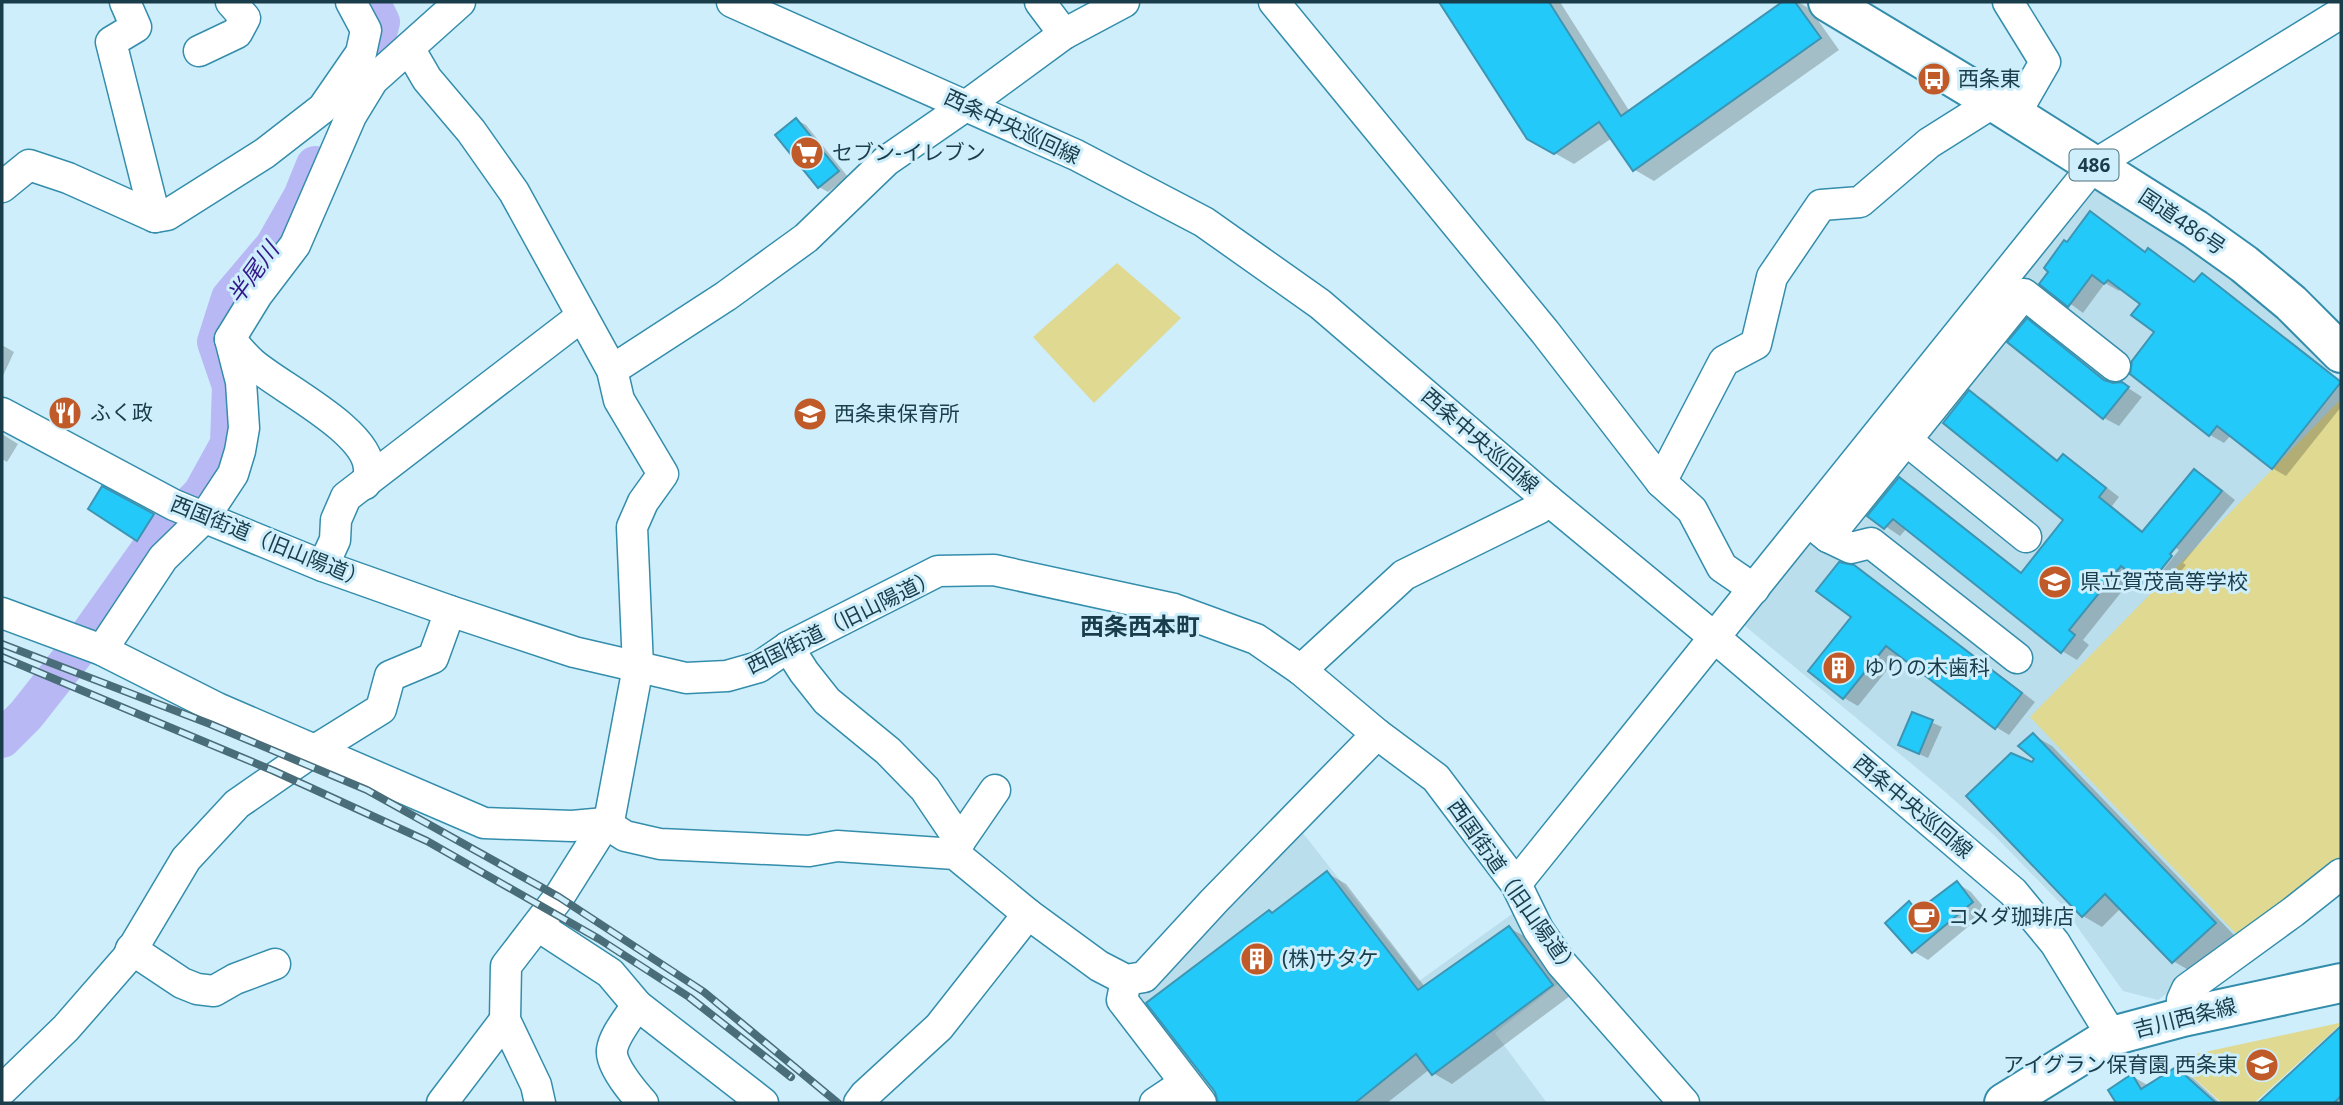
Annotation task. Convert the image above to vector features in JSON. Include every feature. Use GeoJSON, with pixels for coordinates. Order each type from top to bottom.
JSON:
{"type":"FeatureCollection","features":[{"type":"Feature","properties":{"kind":"main road","name":"国道486号"},"geometry":{"type":"LineString","coordinates":[[1828,2],[2195,229],[2244,264],[2291,303],[2341,353]]}},
{"type":"Feature","properties":{"kind":"main road","name":"吉川西条線"},"geometry":{"type":"LineString","coordinates":[[2004,1103],[2112,1036],[2183,1017],[2341,982]]}},
{"type":"Feature","properties":{"kind":"street"},"geometry":{"type":"LineString","coordinates":[[125,2],[136,27],[111,42],[155,216]]}},
{"type":"Feature","properties":{"kind":"street"},"geometry":{"type":"LineString","coordinates":[[199,51],[237,33],[246,18],[231,2]]}},
{"type":"Feature","properties":{"kind":"street"},"geometry":{"type":"LineString","coordinates":[[102,650],[163,558],[204,518],[233,474],[244,428],[241,382],[230,339],[257,295],[295,245],[336,115],[361,53],[366,30],[351,2]]}},
{"type":"Feature","properties":{"kind":"street"},"geometry":{"type":"LineString","coordinates":[[2,187],[29,165],[68,178],[155,216],[167,215],[265,153],[336,115],[460,2]]}},
{"type":"Feature","properties":{"kind":"street","name":"西条中央巡回線"},"geometry":{"type":"LineString","coordinates":[[732,2],[1076,155],[1204,222],[1320,304],[2013,892],[2055,943],[2112,1036]]}},
{"type":"Feature","properties":{"kind":"street"},"geometry":{"type":"LineString","coordinates":[[1040,2],[1064,34]]}},
{"type":"Feature","properties":{"kind":"street"},"geometry":{"type":"LineString","coordinates":[[612,370],[726,296],[806,238],[886,161],[1064,34],[1124,2]]}},
{"type":"Feature","properties":{"kind":"street"},"geometry":{"type":"LineString","coordinates":[[1274,2],[1545,332],[1661,482],[1692,510],[1722,567],[1754,589]]}},
{"type":"Feature","properties":{"kind":"street"},"geometry":{"type":"LineString","coordinates":[[1661,482],[1724,361],[1756,344],[1772,278],[1821,205],[1860,202],[1929,143],[2004,109],[2045,62],[2008,2]]}},
{"type":"Feature","properties":{"kind":"street"},"geometry":{"type":"LineString","coordinates":[[1818,529],[2094,165],[2341,13]]}},
{"type":"Feature","properties":{"kind":"street"},"geometry":{"type":"LineString","coordinates":[[410,48],[427,79],[471,131],[514,192],[612,370],[619,400],[663,474],[643,502],[632,527],[638,667],[610,816],[559,897],[506,966],[505,1020],[536,1085],[540,1103]]}},
{"type":"Feature","properties":{"kind":"street"},"geometry":{"type":"LineString","coordinates":[[1516,884],[1754,589],[1906,440],[2025,294],[2115,366]]}},
{"type":"Feature","properties":{"kind":"street"},"geometry":{"type":"LineString","coordinates":[[323,566],[335,540],[336,520],[346,497],[582,316]]}},
{"type":"Feature","properties":{"kind":"street"},"geometry":{"type":"LineString","coordinates":[[230,339],[251,363],[330,416],[360,448],[368,460],[370,472],[365,484]]}},
{"type":"Feature","properties":{"kind":"street","name":"西国街道（旧山陽道）"},"geometry":{"type":"LineString","coordinates":[[2,413],[174,505],[323,566],[574,652],[686,678],[727,676],[758,667],[789,647],[938,571],[994,570],[1174,609],[1256,639],[1301,670],[1377,734],[1436,778],[1516,884],[1538,929],[1561,963],[1679,1102]]}},
{"type":"Feature","properties":{"kind":"street"},"geometry":{"type":"LineString","coordinates":[[1906,440],[2026,537]]}},
{"type":"Feature","properties":{"kind":"street"},"geometry":{"type":"LineString","coordinates":[[1301,670],[1404,575],[1538,509],[1548,499]]}},
{"type":"Feature","properties":{"kind":"street"},"geometry":{"type":"LineString","coordinates":[[1818,529],[1851,548],[1871,543],[2017,657]]}},
{"type":"Feature","properties":{"kind":"street"},"geometry":{"type":"LineString","coordinates":[[2,1090],[66,1028],[127,958],[186,859],[237,804],[315,750],[381,709],[390,676],[433,658],[450,611]]}},
{"type":"Feature","properties":{"kind":"street"},"geometry":{"type":"LineString","coordinates":[[2,613],[102,650],[217,708],[484,824],[572,826],[604,823],[625,836],[660,844],[809,851],[837,846],[957,847]]}},
{"type":"Feature","properties":{"kind":"street"},"geometry":{"type":"LineString","coordinates":[[789,647],[827,701],[888,751],[925,789],[957,847],[1028,914],[1099,966],[1126,981],[1144,976],[1377,734]]}},
{"type":"Feature","properties":{"kind":"street"},"geometry":{"type":"LineString","coordinates":[[957,847],[995,790]]}},
{"type":"Feature","properties":{"kind":"street"},"geometry":{"type":"LineString","coordinates":[[2183,1017],[2182,1000],[2187,989],[2341,874]]}},
{"type":"Feature","properties":{"kind":"street"},"geometry":{"type":"LineString","coordinates":[[859,1103],[864,1095],[939,1027],[1028,914]]}},
{"type":"Feature","properties":{"kind":"street"},"geometry":{"type":"LineString","coordinates":[[538,926],[610,973],[637,1005],[763,1103]]}},
{"type":"Feature","properties":{"kind":"street"},"geometry":{"type":"LineString","coordinates":[[131,949],[182,983],[214,991],[235,979],[275,964]]}},
{"type":"Feature","properties":{"kind":"street"},"geometry":{"type":"LineString","coordinates":[[1126,981],[1122,1000],[1193,1093],[1155,1103]]}},
{"type":"Feature","properties":{"kind":"street"},"geometry":{"type":"LineString","coordinates":[[637,1005],[612,1046],[611,1057],[629,1087],[643,1103]]}},
{"type":"Feature","properties":{"kind":"street"},"geometry":{"type":"LineString","coordinates":[[442,1103],[505,1020]]}},
{"type":"Feature","properties":{"kind":"shaded area","name":"県立賀茂高等学校"},"geometry":{"type":"Polygon","coordinates":[[[2099,188],[2248,291],[2328,368],[2341,387],[2341,867],[2158,1000],[2123,991],[2061,904],[1995,836],[1739,621],[2081,191],[2099,188]]]}},
{"type":"Feature","properties":{"kind":"shaded area"},"geometry":{"type":"Polygon","coordinates":[[[1117,263],[1181,318],[1094,403],[1033,337],[1117,263]]]}},
{"type":"Feature","properties":{"kind":"shaded area"},"geometry":{"type":"Polygon","coordinates":[[[2341,399],[2341,867],[2242,940],[2030,717],[2341,399]]]}},
{"type":"Feature","properties":{"kind":"shaded area","name":"(株)サタケ"},"geometry":{"type":"Polygon","coordinates":[[[1299,828],[1419,981],[1519,909],[1563,980],[1495,1033],[1547,1103],[1217,1103],[1132,995],[1299,828]]]}},
{"type":"Feature","properties":{"kind":"shaded area","name":"アイグラン保育園 西条東"},"geometry":{"type":"Polygon","coordinates":[[[2339,1023],[2339,1026],[2254,1103],[2222,1103],[2188,1073],[2177,1058],[2339,1023]]]}},
{"type":"Feature","properties":{"kind":"building"},"geometry":{"type":"Polygon","coordinates":[[[1439,2],[1549,2],[1621,116],[1782,2],[1795,2],[1821,38],[1633,171],[1599,122],[1554,154],[1527,139],[1439,2]]]}},
{"type":"Feature","properties":{"kind":"building","name":"セブン-イレブン"},"geometry":{"type":"Polygon","coordinates":[[[796,118],[839,171],[818,188],[775,135],[796,118]]]}},
{"type":"Feature","properties":{"kind":"building"},"geometry":{"type":"Polygon","coordinates":[[[2090,211],[2145,252],[2148,248],[2194,282],[2202,273],[2341,382],[2272,469],[2217,426],[2209,436],[2130,374],[2132,361],[2154,332],[2131,315],[2140,304],[2108,280],[2104,284],[2092,275],[2068,307],[2039,284],[2048,272],[2044,268],[2090,211]]]}},
{"type":"Feature","properties":{"kind":"building"},"geometry":{"type":"Polygon","coordinates":[[[2027,318],[2104,380],[2122,382],[2129,387],[2103,419],[2007,342],[2027,318]]]}},
{"type":"Feature","properties":{"kind":"building"},"geometry":{"type":"Polygon","coordinates":[[[1969,390],[2057,461],[2063,454],[2106,488],[2099,497],[2142,532],[2194,469],[2222,491],[2170,554],[2172,556],[2147,587],[2121,566],[2069,630],[2075,635],[2061,653],[1893,519],[1884,529],[1867,516],[1899,477],[2021,573],[2063,520],[1943,423],[1969,390]]]}},
{"type":"Feature","properties":{"kind":"building"},"geometry":{"type":"Polygon","coordinates":[[[102,486],[154,514],[137,541],[88,509],[102,486]]]}},
{"type":"Feature","properties":{"kind":"building"},"geometry":{"type":"Polygon","coordinates":[[[1839,562],[1854,565],[2022,693],[1995,729],[1886,646],[1843,699],[1808,671],[1851,617],[1816,591],[1839,562]]]}},
{"type":"Feature","properties":{"kind":"building"},"geometry":{"type":"Polygon","coordinates":[[[1912,712],[1933,720],[1919,754],[1898,745],[1912,712]]]}},
{"type":"Feature","properties":{"kind":"building"},"geometry":{"type":"Polygon","coordinates":[[[2033,733],[2216,923],[2172,963],[2105,894],[2082,917],[1966,796],[2011,753],[2032,762],[2034,759],[2018,746],[2033,733]]]}},
{"type":"Feature","properties":{"kind":"building","name":"(株)サタケ"},"geometry":{"type":"Polygon","coordinates":[[[1327,871],[1418,990],[1509,926],[1553,985],[1432,1075],[1416,1054],[1355,1103],[1218,1103],[1215,1092],[1146,1003],[1269,910],[1272,913],[1327,871]]]}},
{"type":"Feature","properties":{"kind":"building","name":"コメダ珈琲店"},"geometry":{"type":"Polygon","coordinates":[[[1957,881],[1973,902],[1912,953],[1885,923],[1909,901],[1917,911],[1957,881]]]}},
{"type":"Feature","properties":{"kind":"building"},"geometry":{"type":"Polygon","coordinates":[[[2341,1026],[2341,1096],[2334,1103],[2258,1103],[2341,1026]]]}},
{"type":"Feature","properties":{"kind":"building"},"geometry":{"type":"Polygon","coordinates":[[[2176,1067],[2216,1103],[2116,1103],[2108,1090],[2132,1074],[2141,1089],[2176,1067]]]}},
{"type":"Feature","properties":{"kind":"waterway","name":"半尾川"},"geometry":{"type":"LineString","coordinates":[[358,73],[375,45],[381,22],[371,2]]}},
{"type":"Feature","properties":{"kind":"waterway","name":"半尾川"},"geometry":{"type":"LineString","coordinates":[[2,739],[26,715],[86,639],[155,542],[202,493],[229,444],[231,386],[216,342],[230,298],[274,246],[302,197],[315,165]]}},
{"type":"Feature","properties":{"kind":"railway"},"geometry":{"type":"LineString","coordinates":[[2,644],[210,724],[367,790],[559,897],[704,992],[838,1103]]}},
{"type":"Feature","properties":{"kind":"railway"},"geometry":{"type":"LineString","coordinates":[[2,657],[274,771],[427,841],[599,939],[689,997],[791,1077]]}},
{"type":"Feature","properties":{"kind":"place","name":"西条東"},"geometry":{"type":"Point","coordinates":[1934,79]}},
{"type":"Feature","properties":{"kind":"place","name":"セブン-イレブン"},"geometry":{"type":"Point","coordinates":[807,153]}},
{"type":"Feature","properties":{"kind":"place","name":"ふく政"},"geometry":{"type":"Point","coordinates":[65,413]}},
{"type":"Feature","properties":{"kind":"place","name":"西条東保育所"},"geometry":{"type":"Point","coordinates":[810,414]}},
{"type":"Feature","properties":{"kind":"place","name":"県立賀茂高等学校"},"geometry":{"type":"Point","coordinates":[2055,582]}},
{"type":"Feature","properties":{"kind":"place","name":"ゆりの木歯科"},"geometry":{"type":"Point","coordinates":[1839,668]}},
{"type":"Feature","properties":{"kind":"place","name":"コメダ珈琲店"},"geometry":{"type":"Point","coordinates":[1924,917]}},
{"type":"Feature","properties":{"kind":"place","name":"(株)サタケ"},"geometry":{"type":"Point","coordinates":[1257,959]}},
{"type":"Feature","properties":{"kind":"place","name":"アイグラン保育園 西条東"},"geometry":{"type":"Point","coordinates":[2262,1065]}},
{"type":"Feature","properties":{"kind":"district","name":"西条西本町"},"geometry":{"type":"Point","coordinates":[1140,627]}}]}
